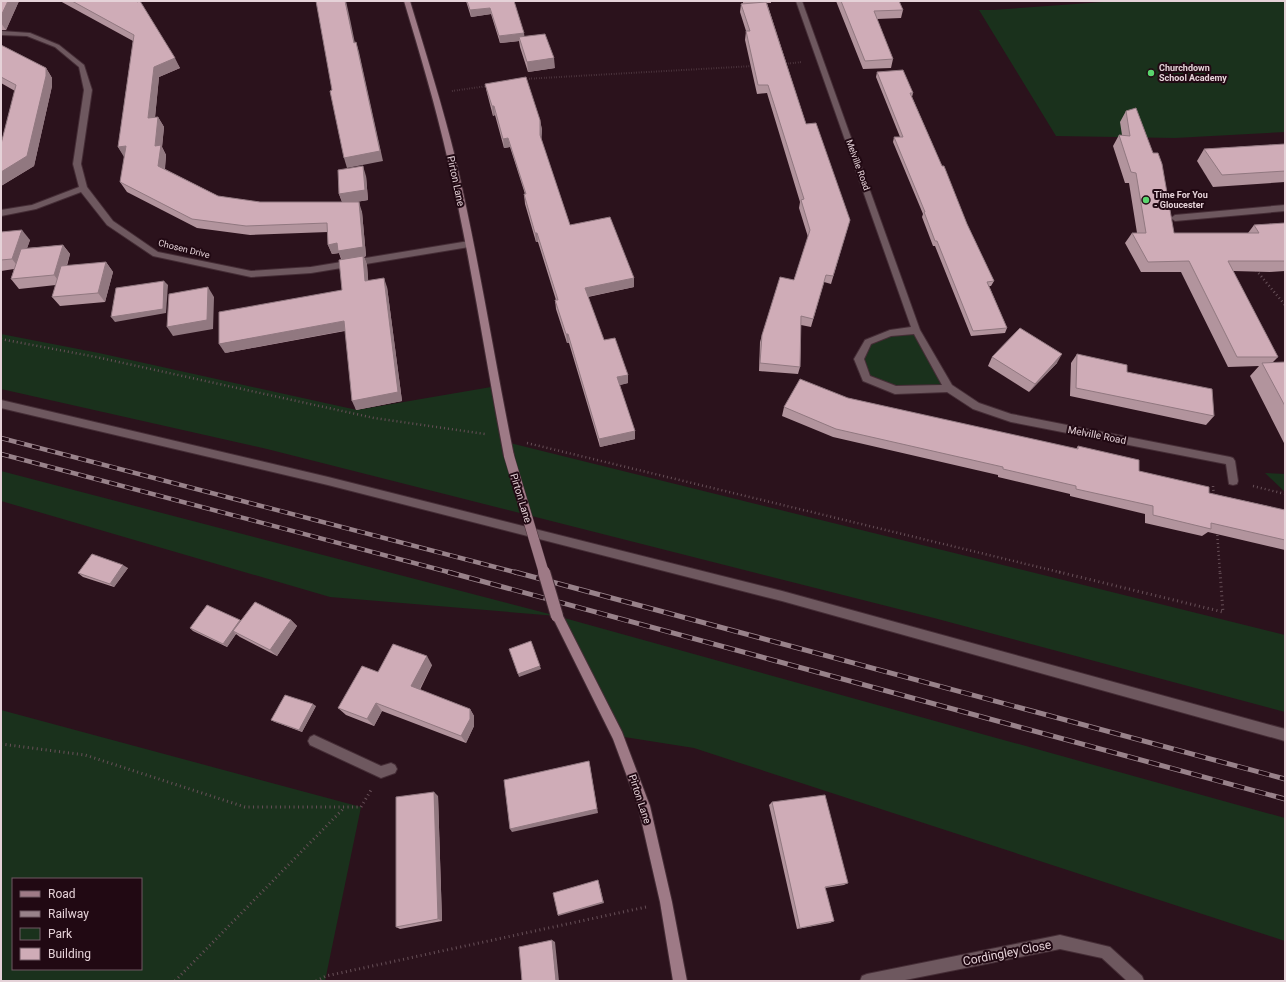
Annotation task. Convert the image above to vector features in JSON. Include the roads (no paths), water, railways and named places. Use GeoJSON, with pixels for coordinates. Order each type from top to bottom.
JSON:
{"type":"FeatureCollection","features":[{"type":"Feature","properties":{"kind":"street","name":"Pirton Lane"},"geometry":{"type":"LineString","coordinates":[[406,1],[435,94],[452,162],[494,372],[509,456],[557,616],[618,736],[644,806],[666,902],[680,981]]}},
{"type":"Feature","properties":{"kind":"street","name":"Melville Road"},"geometry":{"type":"LineString","coordinates":[[799,1],[916,330],[949,388],[976,406],[1011,418],[1230,461],[1233,481]]}},
{"type":"Feature","properties":{"kind":"street","name":"Chosen Drive"},"geometry":{"type":"LineString","coordinates":[[1,33],[28,34],[57,46],[82,66],[88,90],[77,164],[83,188],[110,223],[156,254],[251,274],[311,270],[469,244]]}},
{"type":"Feature","properties":{"kind":"street"},"geometry":{"type":"LineString","coordinates":[[1,214],[33,207],[83,188]]}},
{"type":"Feature","properties":{"kind":"street"},"geometry":{"type":"LineString","coordinates":[[1175,218],[1285,208]]}},
{"type":"Feature","properties":{"kind":"street"},"geometry":{"type":"LineString","coordinates":[[916,330],[890,333],[868,342],[859,359],[866,378],[895,390],[949,388]]}},
{"type":"Feature","properties":{"kind":"street"},"geometry":{"type":"LineString","coordinates":[[1,404],[328,481],[767,592],[1285,734]]}},
{"type":"Feature","properties":{"kind":"street"},"geometry":{"type":"LineString","coordinates":[[314,741],[386,771]]}},
{"type":"Feature","properties":{"kind":"street","name":"Cordingley Close"},"geometry":{"type":"LineString","coordinates":[[866,981],[1060,942],[1105,952],[1138,981]]}},
{"type":"Feature","properties":{"kind":"railway"},"geometry":{"type":"LineString","coordinates":[[1,438],[518,573]]}},
{"type":"Feature","properties":{"kind":"railway"},"geometry":{"type":"LineString","coordinates":[[1,454],[452,573]]}},
{"type":"Feature","properties":{"kind":"railway"},"geometry":{"type":"LineString","coordinates":[[448,572],[1285,799]]}},
{"type":"Feature","properties":{"kind":"railway"},"geometry":{"type":"LineString","coordinates":[[515,572],[1285,779]]}},
{"type":"Feature","properties":{"kind":"place","name":"Churchdown School Academy"},"geometry":{"type":"Point","coordinates":[1151,73]}},
{"type":"Feature","properties":{"kind":"place","name":"Time For You - Gloucester"},"geometry":{"type":"Point","coordinates":[1146,200]}}]}
